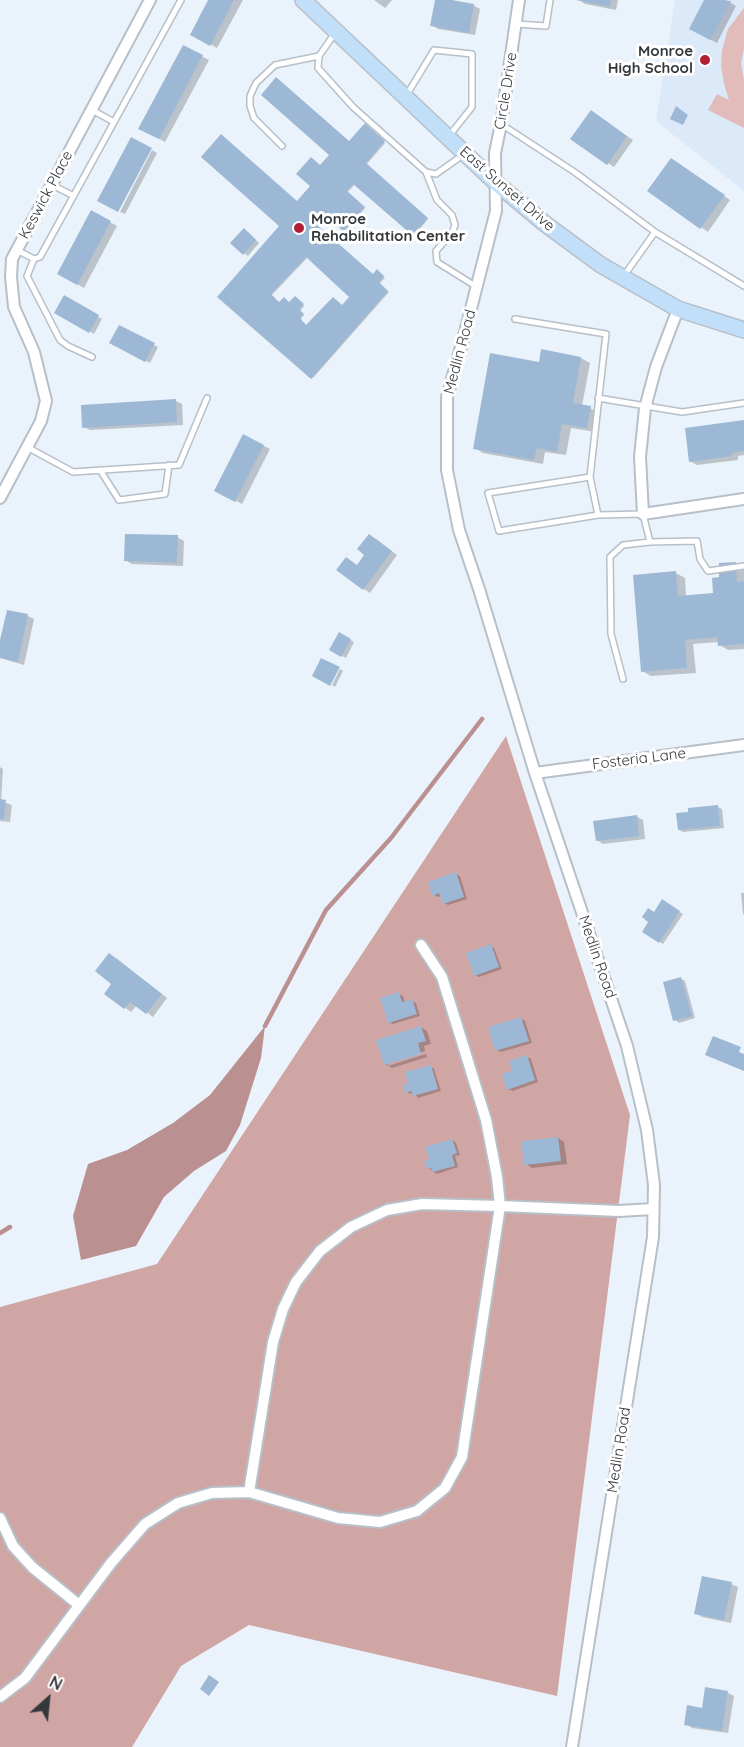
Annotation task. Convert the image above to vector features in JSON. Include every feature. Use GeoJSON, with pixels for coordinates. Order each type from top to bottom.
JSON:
{"type":"FeatureCollection","features":[{"type":"Feature","properties":{"kind":"street","name":"Keswick Place"},"geometry":{"type":"LineString","coordinates":[[0,498],[41,422],[46,401],[34,352],[14,307],[12,259],[150,0]]}},
{"type":"Feature","properties":{"kind":"street","name":"Circle Drive"},"geometry":{"type":"LineString","coordinates":[[495,182],[495,153],[519,0]]}},
{"type":"Feature","properties":{"kind":"street","name":"East Sunset Drive"},"geometry":{"type":"LineString","coordinates":[[309,2],[336,31],[465,154],[544,223],[601,265],[678,309],[744,330]]}},
{"type":"Feature","properties":{"kind":"street","name":"Medlin Road"},"geometry":{"type":"LineString","coordinates":[[495,182],[496,211],[447,396],[447,470],[459,530],[535,773],[627,1046],[647,1130],[654,1185],[653,1237],[572,1747]]}},
{"type":"Feature","properties":{"kind":"street"},"geometry":{"type":"LineString","coordinates":[[678,309],[656,367],[645,408],[640,457],[643,514],[744,499]]}},
{"type":"Feature","properties":{"kind":"street","name":"Fosteria Lane"},"geometry":{"type":"LineString","coordinates":[[535,773],[744,746]]}},
{"type":"Feature","properties":{"kind":"street"},"geometry":{"type":"LineString","coordinates":[[0,1697],[25,1677],[111,1563],[145,1524],[178,1503],[212,1493],[249,1492],[338,1518],[380,1522],[417,1511],[445,1488],[462,1457],[500,1206],[497,1177],[483,1109],[442,977],[421,945]]}},
{"type":"Feature","properties":{"kind":"street"},"geometry":{"type":"LineString","coordinates":[[249,1492],[273,1342],[283,1309],[296,1282],[320,1251],[351,1227],[387,1210],[422,1204],[619,1211],[653,1209]]}},
{"type":"Feature","properties":{"kind":"street"},"geometry":{"type":"LineString","coordinates":[[0,1518],[13,1546],[32,1567],[79,1605]]}},
{"type":"Feature","properties":{"kind":"lane"},"geometry":{"type":"LineString","coordinates":[[17,250],[34,259],[40,257],[181,0]]}},
{"type":"Feature","properties":{"kind":"lane"},"geometry":{"type":"LineString","coordinates":[[516,24],[546,26],[550,0]]}},
{"type":"Feature","properties":{"kind":"lane"},"geometry":{"type":"LineString","coordinates":[[336,31],[319,56],[318,68],[353,107],[426,172],[437,200],[452,216],[455,225],[452,233],[436,251],[437,262],[477,287]]}},
{"type":"Feature","properties":{"kind":"lane"},"geometry":{"type":"LineString","coordinates":[[405,97],[434,50],[472,54],[472,107],[448,137]]}},
{"type":"Feature","properties":{"kind":"lane"},"geometry":{"type":"LineString","coordinates":[[282,146],[254,117],[250,106],[250,96],[256,83],[274,65],[319,56]]}},
{"type":"Feature","properties":{"kind":"lane"},"geometry":{"type":"LineString","coordinates":[[91,110],[114,122]]}},
{"type":"Feature","properties":{"kind":"lane"},"geometry":{"type":"LineString","coordinates":[[501,124],[576,173],[656,232],[744,286]]}},
{"type":"Feature","properties":{"kind":"lane"},"geometry":{"type":"LineString","coordinates":[[426,172],[436,174],[465,154]]}},
{"type":"Feature","properties":{"kind":"lane"},"geometry":{"type":"LineString","coordinates":[[51,184],[74,196]]}},
{"type":"Feature","properties":{"kind":"lane"},"geometry":{"type":"LineString","coordinates":[[622,278],[656,232]]}},
{"type":"Feature","properties":{"kind":"lane"},"geometry":{"type":"LineString","coordinates":[[34,259],[27,276],[60,340],[92,357]]}},
{"type":"Feature","properties":{"kind":"lane"},"geometry":{"type":"LineString","coordinates":[[515,319],[606,334],[590,477],[598,515]]}},
{"type":"Feature","properties":{"kind":"lane"},"geometry":{"type":"LineString","coordinates":[[27,447],[73,472],[179,465],[207,398]]}},
{"type":"Feature","properties":{"kind":"lane"},"geometry":{"type":"LineString","coordinates":[[598,399],[682,412],[744,404]]}},
{"type":"Feature","properties":{"kind":"lane"},"geometry":{"type":"LineString","coordinates":[[100,470],[119,500],[165,494],[169,465]]}},
{"type":"Feature","properties":{"kind":"lane"},"geometry":{"type":"LineString","coordinates":[[590,477],[488,493],[499,531],[598,515],[643,514],[650,542]]}},
{"type":"Feature","properties":{"kind":"lane"},"geometry":{"type":"LineString","coordinates":[[623,679],[611,634],[610,557],[624,545],[698,541],[700,559],[708,571],[744,566]]}},
{"type":"Feature","properties":{"kind":"shaded area","name":"Monroe High School"},"geometry":{"type":"Polygon","coordinates":[[[675,0],[744,0],[744,191],[656,121],[675,0]]]}},
{"type":"Feature","properties":{"kind":"shaded area"},"geometry":{"type":"Polygon","coordinates":[[[744,8],[744,49],[741,63],[744,80],[744,128],[708,110],[717,94],[729,100],[721,66],[722,50],[728,29],[744,8]]]}},
{"type":"Feature","properties":{"kind":"shaded area"},"geometry":{"type":"Polygon","coordinates":[[[506,736],[630,1115],[557,1696],[249,1625],[181,1666],[132,1747],[0,1747],[0,1307],[157,1264],[506,736]]]}},
{"type":"Feature","properties":{"kind":"shaded area"},"geometry":{"type":"Polygon","coordinates":[[[265,1026],[261,1058],[240,1125],[226,1151],[194,1171],[164,1197],[136,1246],[81,1260],[73,1216],[88,1164],[127,1150],[173,1123],[210,1095],[265,1026]]]}},
{"type":"Feature","properties":{"kind":"building"},"geometry":{"type":"Polygon","coordinates":[[[208,0],[234,0],[210,46],[190,35],[208,0]]]}},
{"type":"Feature","properties":{"kind":"building"},"geometry":{"type":"Polygon","coordinates":[[[435,0],[474,4],[469,33],[430,26],[435,0]]]}},
{"type":"Feature","properties":{"kind":"building"},"geometry":{"type":"Polygon","coordinates":[[[576,0],[611,0],[610,7],[576,0]]]}},
{"type":"Feature","properties":{"kind":"building"},"geometry":{"type":"Polygon","coordinates":[[[704,0],[731,1],[710,40],[689,29],[704,0]]]}},
{"type":"Feature","properties":{"kind":"building"},"geometry":{"type":"Polygon","coordinates":[[[183,45],[203,55],[159,139],[138,129],[183,45]]]}},
{"type":"Feature","properties":{"kind":"building","name":"Monroe Rehabilitation Center"},"geometry":{"type":"Polygon","coordinates":[[[276,77],[349,141],[365,123],[385,141],[366,163],[428,218],[412,235],[353,184],[347,191],[365,207],[343,231],[325,215],[316,224],[373,274],[377,269],[384,276],[379,282],[388,291],[311,379],[217,297],[279,226],[201,157],[221,134],[297,201],[310,186],[296,174],[311,157],[320,165],[329,155],[261,95],[276,77]],[[306,257],[271,294],[279,302],[284,297],[289,302],[295,296],[304,304],[299,309],[304,314],[300,318],[306,325],[333,297],[342,305],[349,297],[306,257]]]}},
{"type":"Feature","properties":{"kind":"building"},"geometry":{"type":"Polygon","coordinates":[[[676,106],[688,115],[683,125],[670,119],[676,106]]]}},
{"type":"Feature","properties":{"kind":"building"},"geometry":{"type":"Polygon","coordinates":[[[591,110],[627,136],[607,165],[570,139],[591,110]]]}},
{"type":"Feature","properties":{"kind":"building"},"geometry":{"type":"Polygon","coordinates":[[[131,137],[152,148],[118,212],[97,201],[131,137]]]}},
{"type":"Feature","properties":{"kind":"building"},"geometry":{"type":"Polygon","coordinates":[[[671,158],[725,195],[700,229],[647,191],[671,158]]]}},
{"type":"Feature","properties":{"kind":"building"},"geometry":{"type":"Polygon","coordinates":[[[91,210],[111,221],[77,285],[57,274],[91,210]]]}},
{"type":"Feature","properties":{"kind":"building"},"geometry":{"type":"Polygon","coordinates":[[[244,228],[256,240],[243,255],[230,243],[244,228]]]}},
{"type":"Feature","properties":{"kind":"building"},"geometry":{"type":"Polygon","coordinates":[[[64,295],[99,315],[89,333],[54,313],[64,295]]]}},
{"type":"Feature","properties":{"kind":"building"},"geometry":{"type":"Polygon","coordinates":[[[119,325],[155,343],[145,362],[109,343],[119,325]]]}},
{"type":"Feature","properties":{"kind":"building"},"geometry":{"type":"Polygon","coordinates":[[[541,349],[581,357],[573,403],[591,406],[587,428],[562,424],[557,452],[537,448],[534,460],[473,449],[490,353],[539,362],[541,349]]]}},
{"type":"Feature","properties":{"kind":"building"},"geometry":{"type":"Polygon","coordinates":[[[176,399],[177,422],[82,428],[81,405],[176,399]]]}},
{"type":"Feature","properties":{"kind":"building"},"geometry":{"type":"Polygon","coordinates":[[[744,420],[744,451],[732,453],[732,456],[689,462],[685,428],[744,420]]]}},
{"type":"Feature","properties":{"kind":"building"},"geometry":{"type":"Polygon","coordinates":[[[243,434],[264,445],[235,502],[214,491],[243,434]]]}},
{"type":"Feature","properties":{"kind":"building"},"geometry":{"type":"Polygon","coordinates":[[[125,534],[178,535],[177,563],[124,561],[125,534]]]}},
{"type":"Feature","properties":{"kind":"building"},"geometry":{"type":"Polygon","coordinates":[[[369,534],[392,551],[363,590],[336,570],[346,557],[357,565],[364,555],[357,549],[369,534]]]}},
{"type":"Feature","properties":{"kind":"building"},"geometry":{"type":"Polygon","coordinates":[[[736,562],[737,582],[744,581],[744,644],[718,646],[717,637],[685,640],[687,668],[641,672],[633,575],[676,571],[678,596],[713,593],[712,578],[719,577],[719,563],[736,562]]]}},
{"type":"Feature","properties":{"kind":"building"},"geometry":{"type":"Polygon","coordinates":[[[7,610],[28,614],[18,662],[0,658],[0,640],[7,610]]]}},
{"type":"Feature","properties":{"kind":"building"},"geometry":{"type":"Polygon","coordinates":[[[339,632],[351,639],[341,657],[329,650],[339,632]]]}},
{"type":"Feature","properties":{"kind":"building"},"geometry":{"type":"Polygon","coordinates":[[[321,658],[340,667],[330,686],[312,676],[321,658]]]}},
{"type":"Feature","properties":{"kind":"building"},"geometry":{"type":"Polygon","coordinates":[[[0,799],[6,800],[4,819],[0,819],[0,799]]]}},
{"type":"Feature","properties":{"kind":"building"},"geometry":{"type":"Polygon","coordinates":[[[718,805],[720,826],[678,830],[676,813],[688,812],[688,808],[718,805]]]}},
{"type":"Feature","properties":{"kind":"building"},"geometry":{"type":"Polygon","coordinates":[[[637,815],[639,836],[596,841],[593,821],[637,815]]]}},
{"type":"Feature","properties":{"kind":"building"},"geometry":{"type":"Polygon","coordinates":[[[456,872],[464,897],[443,904],[439,893],[432,896],[428,882],[456,872]]]}},
{"type":"Feature","properties":{"kind":"building"},"geometry":{"type":"Polygon","coordinates":[[[662,899],[680,911],[659,943],[642,932],[648,922],[642,917],[648,908],[654,912],[662,899]]]}},
{"type":"Feature","properties":{"kind":"building"},"geometry":{"type":"Polygon","coordinates":[[[491,944],[499,967],[474,976],[466,953],[491,944]]]}},
{"type":"Feature","properties":{"kind":"building"},"geometry":{"type":"Polygon","coordinates":[[[109,953],[162,994],[146,1014],[130,1002],[124,1009],[104,994],[111,984],[95,971],[109,953]]]}},
{"type":"Feature","properties":{"kind":"building"},"geometry":{"type":"Polygon","coordinates":[[[681,977],[692,1016],[673,1021],[663,982],[681,977]]]}},
{"type":"Feature","properties":{"kind":"building"},"geometry":{"type":"Polygon","coordinates":[[[399,992],[402,1002],[412,999],[417,1014],[388,1023],[380,998],[399,992]]]}},
{"type":"Feature","properties":{"kind":"building"},"geometry":{"type":"Polygon","coordinates":[[[521,1017],[529,1041],[495,1051],[488,1027],[521,1017]]]}},
{"type":"Feature","properties":{"kind":"building"},"geometry":{"type":"Polygon","coordinates":[[[421,1026],[426,1041],[418,1043],[421,1054],[384,1065],[376,1040],[421,1026]]]}},
{"type":"Feature","properties":{"kind":"building"},"geometry":{"type":"Polygon","coordinates":[[[713,1036],[741,1047],[739,1052],[744,1054],[744,1071],[705,1055],[713,1036]]]}},
{"type":"Feature","properties":{"kind":"building"},"geometry":{"type":"Polygon","coordinates":[[[527,1055],[535,1080],[507,1090],[502,1074],[512,1071],[509,1061],[527,1055]]]}},
{"type":"Feature","properties":{"kind":"building"},"geometry":{"type":"Polygon","coordinates":[[[431,1065],[438,1089],[413,1096],[411,1091],[405,1093],[403,1085],[408,1084],[405,1072],[431,1065]]]}},
{"type":"Feature","properties":{"kind":"building"},"geometry":{"type":"Polygon","coordinates":[[[558,1137],[561,1161],[524,1165],[521,1141],[558,1137]]]}},
{"type":"Feature","properties":{"kind":"building"},"geometry":{"type":"Polygon","coordinates":[[[452,1139],[457,1153],[452,1155],[455,1166],[432,1172],[431,1168],[427,1169],[424,1161],[429,1159],[425,1147],[452,1139]]]}},
{"type":"Feature","properties":{"kind":"building"},"geometry":{"type":"Polygon","coordinates":[[[702,1576],[732,1582],[724,1620],[694,1614],[702,1576]]]}},
{"type":"Feature","properties":{"kind":"building"},"geometry":{"type":"Polygon","coordinates":[[[209,1675],[219,1682],[209,1696],[200,1689],[209,1675]]]}},
{"type":"Feature","properties":{"kind":"building"},"geometry":{"type":"Polygon","coordinates":[[[705,1687],[728,1691],[722,1731],[684,1725],[687,1705],[702,1708],[705,1687]]]}},
{"type":"Feature","properties":{"kind":"waterway"},"geometry":{"type":"LineString","coordinates":[[265,1026],[326,910],[391,838],[482,719]]}},
{"type":"Feature","properties":{"kind":"waterway"},"geometry":{"type":"LineString","coordinates":[[0,1233],[10,1227]]}},
{"type":"Feature","properties":{"kind":"place","name":"Monroe High School"},"geometry":{"type":"Point","coordinates":[705,60]}},
{"type":"Feature","properties":{"kind":"place","name":"Monroe Rehabilitation Center"},"geometry":{"type":"Point","coordinates":[299,228]}}]}
